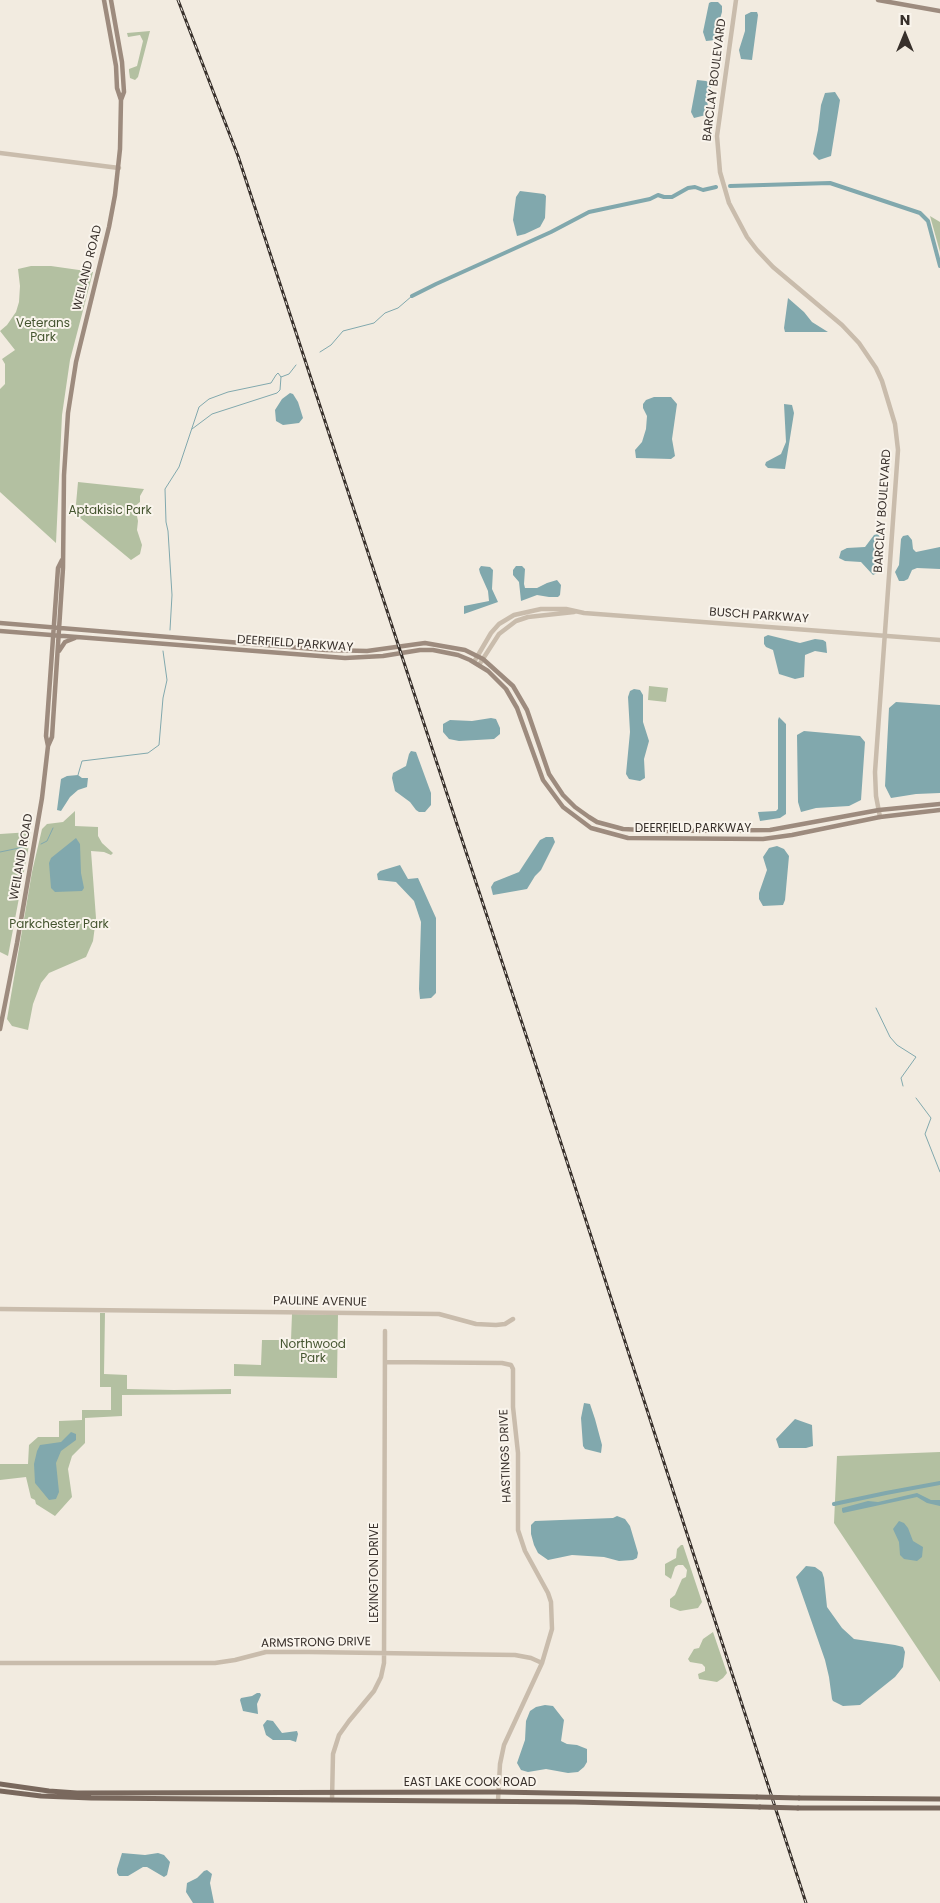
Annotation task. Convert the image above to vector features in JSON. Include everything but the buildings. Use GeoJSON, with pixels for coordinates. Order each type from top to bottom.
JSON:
{"type":"FeatureCollection","features":[{"type":"Feature","properties":{"kind":"main road"},"geometry":{"type":"LineString","coordinates":[[104,0],[121,100]]}},
{"type":"Feature","properties":{"kind":"main road"},"geometry":{"type":"LineString","coordinates":[[111,0],[122,62],[124,92],[121,100]]}},
{"type":"Feature","properties":{"kind":"main road"},"geometry":{"type":"LineString","coordinates":[[878,0],[940,10]]}},
{"type":"Feature","properties":{"kind":"main road","name":"WEILAND ROAD"},"geometry":{"type":"LineString","coordinates":[[48,746],[46,736],[53,635],[56,629],[63,568],[66,434],[76,362],[109,226],[119,168],[121,100]]}},
{"type":"Feature","properties":{"kind":"main road","name":"DEERFIELD PARKWAY"},"geometry":{"type":"LineString","coordinates":[[0,624],[352,651],[368,651],[425,643],[451,646],[478,656],[506,678],[521,698],[527,710],[545,764],[555,784],[575,807],[597,822],[612,827],[636,831],[751,832],[878,810],[940,804]]}},
{"type":"Feature","properties":{"kind":"main road","name":"WEILAND ROAD"},"geometry":{"type":"LineString","coordinates":[[0,1029],[39,820],[48,746],[52,737],[59,635],[56,629]]}},
{"type":"Feature","properties":{"kind":"main road","name":"DEERFIELD PARKWAY"},"geometry":{"type":"LineString","coordinates":[[0,630],[345,658],[433,650],[458,656],[474,662],[498,680],[517,708],[543,780],[555,798],[580,821],[602,832],[636,839],[763,839],[880,817],[940,810]]}},
{"type":"Feature","properties":{"kind":"main road"},"geometry":{"type":"LineString","coordinates":[[58,655],[65,642],[78,637]]}},
{"type":"Feature","properties":{"kind":"main road","name":"EAST LAKE COOK ROAD"},"geometry":{"type":"LineString","coordinates":[[0,1784],[77,1793],[499,1792],[940,1799]]}},
{"type":"Feature","properties":{"kind":"main road","name":"EAST LAKE COOK ROAD"},"geometry":{"type":"LineString","coordinates":[[0,1790],[41,1796],[91,1798],[498,1801],[630,1803],[760,1808],[940,1808]]}},
{"type":"Feature","properties":{"kind":"street","name":"BARCLAY BOULEVARD"},"geometry":{"type":"LineString","coordinates":[[736,0],[717,136],[720,172],[729,204],[757,250],[773,267],[842,324],[859,343],[876,368],[892,408],[898,450],[875,772],[880,817]]}},
{"type":"Feature","properties":{"kind":"street"},"geometry":{"type":"LineString","coordinates":[[0,152],[119,168]]}},
{"type":"Feature","properties":{"kind":"street","name":"BUSCH PARKWAY"},"geometry":{"type":"LineString","coordinates":[[474,662],[494,630],[514,615],[541,609],[566,609],[576,612]]}},
{"type":"Feature","properties":{"kind":"street","name":"BUSCH PARKWAY"},"geometry":{"type":"LineString","coordinates":[[479,665],[499,634],[516,621],[528,617],[576,612],[940,640]]}},
{"type":"Feature","properties":{"kind":"street","name":"PAULINE AVENUE"},"geometry":{"type":"LineString","coordinates":[[0,1309],[407,1313],[449,1315],[485,1325],[505,1324],[513,1319]]}},
{"type":"Feature","properties":{"kind":"street","name":"LEXINGTON DRIVE"},"geometry":{"type":"LineString","coordinates":[[332,1800],[333,1754],[339,1735],[374,1691],[381,1677],[384,1663],[385,1331]]}},
{"type":"Feature","properties":{"kind":"street","name":"HASTINGS DRIVE"},"geometry":{"type":"LineString","coordinates":[[385,1362],[507,1363],[513,1370],[518,1454],[518,1530],[524,1551],[548,1593],[552,1615],[550,1640],[542,1663],[504,1744],[500,1764],[498,1801]]}},
{"type":"Feature","properties":{"kind":"street","name":"ARMSTRONG DRIVE"},"geometry":{"type":"LineString","coordinates":[[0,1663],[215,1663],[266,1652],[515,1655],[524,1656],[542,1663]]}},
{"type":"Feature","properties":{"kind":"green space"},"geometry":{"type":"Polygon","coordinates":[[[150,31],[138,77],[135,80],[130,78],[129,69],[137,66],[143,41],[140,35],[128,37],[127,33],[150,31]]]}},
{"type":"Feature","properties":{"kind":"green space"},"geometry":{"type":"Polygon","coordinates":[[[930,216],[940,222],[940,252],[930,216]]]}},
{"type":"Feature","properties":{"kind":"green space","name":"Veterans Park"},"geometry":{"type":"Polygon","coordinates":[[[31,266],[51,266],[93,272],[70,360],[62,415],[56,543],[0,492],[0,389],[5,384],[5,364],[2,359],[15,350],[0,331],[16,312],[19,302],[18,269],[31,266]]]}},
{"type":"Feature","properties":{"kind":"green space","name":"Aptakisic Park"},"geometry":{"type":"Polygon","coordinates":[[[78,482],[144,489],[140,496],[140,502],[135,506],[138,521],[137,530],[142,545],[140,554],[131,560],[79,517],[76,504],[78,482]]]}},
{"type":"Feature","properties":{"kind":"green space"},"geometry":{"type":"Polygon","coordinates":[[[649,686],[668,688],[666,702],[648,700],[649,686]]]}},
{"type":"Feature","properties":{"kind":"green space","name":"Parkchester Park"},"geometry":{"type":"Polygon","coordinates":[[[75,811],[75,826],[98,827],[98,836],[102,843],[113,853],[111,855],[104,852],[91,851],[96,918],[93,941],[86,957],[49,973],[41,983],[33,1004],[28,1030],[12,1026],[7,1019],[32,872],[42,829],[47,824],[63,822],[75,811]]]}},
{"type":"Feature","properties":{"kind":"green space"},"geometry":{"type":"Polygon","coordinates":[[[31,832],[8,956],[0,952],[0,834],[31,832]]]}},
{"type":"Feature","properties":{"kind":"green space"},"geometry":{"type":"Polygon","coordinates":[[[100,1313],[105,1313],[104,1374],[127,1375],[127,1389],[231,1389],[231,1394],[122,1395],[122,1416],[85,1418],[85,1443],[72,1456],[68,1469],[72,1497],[55,1516],[36,1504],[35,1500],[31,1498],[26,1477],[0,1480],[0,1464],[28,1464],[29,1445],[38,1437],[59,1437],[59,1421],[82,1420],[82,1410],[111,1410],[111,1387],[100,1387],[100,1313]]]}},
{"type":"Feature","properties":{"kind":"green space","name":"Northwood Park"},"geometry":{"type":"Polygon","coordinates":[[[292,1314],[338,1315],[337,1378],[234,1376],[234,1364],[261,1365],[262,1340],[291,1340],[292,1314]]]}},
{"type":"Feature","properties":{"kind":"green space"},"geometry":{"type":"Polygon","coordinates":[[[940,1452],[940,1682],[834,1523],[837,1456],[940,1452]]]}},
{"type":"Feature","properties":{"kind":"green space"},"geometry":{"type":"Polygon","coordinates":[[[683,1545],[702,1602],[698,1608],[680,1611],[670,1607],[670,1599],[675,1595],[682,1579],[686,1577],[687,1570],[683,1565],[678,1565],[675,1567],[671,1579],[665,1575],[665,1564],[676,1558],[677,1549],[683,1545]]]}},
{"type":"Feature","properties":{"kind":"green space"},"geometry":{"type":"Polygon","coordinates":[[[713,1632],[727,1673],[717,1682],[699,1679],[698,1674],[705,1671],[705,1667],[702,1664],[690,1662],[688,1659],[694,1649],[699,1648],[703,1639],[713,1632]]]}},
{"type":"Feature","properties":{"kind":"water"},"geometry":{"type":"Polygon","coordinates":[[[718,2],[722,6],[719,36],[716,40],[706,41],[703,32],[709,3],[718,2]]]}},
{"type":"Feature","properties":{"kind":"water"},"geometry":{"type":"Polygon","coordinates":[[[757,12],[758,15],[752,60],[741,59],[739,50],[745,31],[745,15],[757,12]]]}},
{"type":"Feature","properties":{"kind":"water"},"geometry":{"type":"Polygon","coordinates":[[[697,80],[710,83],[711,89],[707,100],[706,115],[694,118],[691,112],[697,80]]]}},
{"type":"Feature","properties":{"kind":"water"},"geometry":{"type":"Polygon","coordinates":[[[835,92],[840,100],[831,156],[819,160],[813,154],[821,105],[825,93],[835,92]]]}},
{"type":"Feature","properties":{"kind":"water"},"geometry":{"type":"Polygon","coordinates":[[[520,191],[544,194],[546,196],[545,218],[540,227],[517,236],[513,220],[516,197],[520,191]]]}},
{"type":"Feature","properties":{"kind":"water"},"geometry":{"type":"Polygon","coordinates":[[[788,298],[812,322],[828,332],[785,332],[788,298]]]}},
{"type":"Feature","properties":{"kind":"water"},"geometry":{"type":"Polygon","coordinates":[[[290,393],[293,394],[298,402],[303,418],[299,423],[283,425],[276,421],[275,410],[282,399],[290,393]]]}},
{"type":"Feature","properties":{"kind":"water"},"geometry":{"type":"Polygon","coordinates":[[[654,397],[671,397],[677,404],[672,439],[675,456],[671,459],[636,458],[635,450],[642,442],[646,429],[647,416],[643,404],[646,400],[654,397]]]}},
{"type":"Feature","properties":{"kind":"water"},"geometry":{"type":"Polygon","coordinates":[[[784,404],[792,405],[794,413],[785,469],[768,468],[765,465],[766,462],[781,454],[786,442],[784,404]]]}},
{"type":"Feature","properties":{"kind":"water"},"geometry":{"type":"Polygon","coordinates":[[[878,534],[881,539],[874,554],[879,571],[877,573],[873,575],[861,562],[845,561],[839,558],[841,551],[847,548],[865,547],[874,535],[878,534]]]}},
{"type":"Feature","properties":{"kind":"water"},"geometry":{"type":"Polygon","coordinates":[[[908,535],[916,552],[940,547],[940,569],[917,568],[912,570],[908,579],[899,581],[895,572],[899,565],[901,539],[903,536],[908,535]]]}},
{"type":"Feature","properties":{"kind":"water"},"geometry":{"type":"Polygon","coordinates":[[[481,566],[490,567],[493,570],[492,589],[498,602],[464,614],[464,606],[489,601],[488,591],[479,569],[481,566]]]}},
{"type":"Feature","properties":{"kind":"water"},"geometry":{"type":"Polygon","coordinates":[[[516,566],[522,566],[525,569],[525,588],[537,588],[557,580],[561,585],[560,595],[558,597],[549,597],[537,595],[521,601],[519,582],[513,575],[513,570],[516,566]]]}},
{"type":"Feature","properties":{"kind":"water"},"geometry":{"type":"Polygon","coordinates":[[[768,635],[800,643],[815,639],[823,640],[826,642],[827,653],[815,651],[805,655],[804,677],[795,679],[779,674],[773,650],[764,644],[764,637],[768,635]]]}},
{"type":"Feature","properties":{"kind":"water"},"geometry":{"type":"Polygon","coordinates":[[[634,689],[640,690],[643,695],[643,722],[649,741],[644,759],[645,778],[640,781],[629,779],[626,774],[630,732],[628,697],[630,691],[634,689]]]}},
{"type":"Feature","properties":{"kind":"water"},"geometry":{"type":"Polygon","coordinates":[[[896,702],[940,705],[940,793],[891,798],[885,786],[889,708],[896,702]]]}},
{"type":"Feature","properties":{"kind":"water"},"geometry":{"type":"Polygon","coordinates":[[[779,717],[786,724],[786,814],[780,818],[760,821],[758,812],[776,811],[778,809],[779,717]]]}},
{"type":"Feature","properties":{"kind":"water"},"geometry":{"type":"Polygon","coordinates":[[[496,719],[500,728],[500,734],[494,739],[459,741],[449,739],[443,732],[443,724],[450,720],[472,721],[496,719]]]}},
{"type":"Feature","properties":{"kind":"water"},"geometry":{"type":"Polygon","coordinates":[[[804,731],[860,736],[865,742],[861,800],[849,806],[816,808],[801,812],[798,802],[797,735],[804,731]]]}},
{"type":"Feature","properties":{"kind":"water"},"geometry":{"type":"Polygon","coordinates":[[[411,751],[416,752],[431,793],[431,805],[425,812],[416,810],[410,802],[395,791],[392,778],[393,773],[406,766],[411,751]]]}},
{"type":"Feature","properties":{"kind":"water"},"geometry":{"type":"Polygon","coordinates":[[[78,775],[82,778],[88,778],[87,787],[78,790],[70,797],[61,811],[57,810],[61,779],[67,776],[78,775]]]}},
{"type":"Feature","properties":{"kind":"water"},"geometry":{"type":"Polygon","coordinates":[[[546,837],[553,837],[555,842],[541,870],[527,889],[493,895],[491,887],[494,882],[519,872],[540,840],[546,837]]]}},
{"type":"Feature","properties":{"kind":"water"},"geometry":{"type":"Polygon","coordinates":[[[76,838],[80,844],[81,873],[84,888],[82,891],[55,892],[51,888],[49,863],[51,858],[76,838]]]}},
{"type":"Feature","properties":{"kind":"water"},"geometry":{"type":"Polygon","coordinates":[[[777,846],[784,849],[789,856],[785,900],[783,905],[763,906],[759,899],[759,893],[767,870],[763,857],[769,848],[777,846]]]}},
{"type":"Feature","properties":{"kind":"water"},"geometry":{"type":"Polygon","coordinates":[[[400,865],[408,879],[418,878],[436,918],[436,993],[431,998],[420,999],[421,922],[414,901],[396,882],[378,880],[377,874],[380,871],[400,865]]]}},
{"type":"Feature","properties":{"kind":"water"},"geometry":{"type":"Polygon","coordinates":[[[584,1403],[590,1404],[602,1445],[601,1453],[585,1449],[583,1446],[581,1418],[584,1403]]]}},
{"type":"Feature","properties":{"kind":"water"},"geometry":{"type":"Polygon","coordinates":[[[795,1419],[812,1425],[813,1446],[806,1448],[779,1448],[776,1439],[795,1419]]]}},
{"type":"Feature","properties":{"kind":"water"},"geometry":{"type":"Polygon","coordinates":[[[71,1432],[76,1434],[76,1440],[61,1451],[56,1463],[59,1492],[56,1499],[49,1500],[35,1483],[34,1464],[37,1451],[40,1445],[61,1442],[71,1432]]]}},
{"type":"Feature","properties":{"kind":"water"},"geometry":{"type":"Polygon","coordinates":[[[917,1493],[931,1500],[940,1500],[940,1506],[927,1503],[917,1497],[843,1513],[842,1511],[842,1508],[868,1501],[878,1502],[917,1493]]]}},
{"type":"Feature","properties":{"kind":"water"},"geometry":{"type":"Polygon","coordinates":[[[617,1516],[625,1519],[630,1526],[638,1553],[637,1558],[633,1560],[619,1561],[604,1557],[572,1555],[548,1560],[538,1553],[534,1545],[531,1525],[535,1521],[613,1518],[617,1516]]]}},
{"type":"Feature","properties":{"kind":"water"},"geometry":{"type":"Polygon","coordinates":[[[899,1521],[908,1528],[913,1541],[923,1547],[922,1557],[917,1561],[904,1559],[900,1555],[899,1542],[893,1529],[899,1521]]]}},
{"type":"Feature","properties":{"kind":"water"},"geometry":{"type":"Polygon","coordinates":[[[806,1566],[815,1567],[822,1572],[827,1607],[842,1628],[854,1639],[903,1647],[905,1652],[903,1667],[895,1677],[860,1705],[843,1706],[832,1699],[825,1660],[796,1577],[806,1566]]]}},
{"type":"Feature","properties":{"kind":"water"},"geometry":{"type":"Polygon","coordinates":[[[257,1693],[261,1695],[257,1704],[258,1714],[243,1711],[241,1698],[257,1693]]]}},
{"type":"Feature","properties":{"kind":"water"},"geometry":{"type":"Polygon","coordinates":[[[545,1705],[553,1706],[564,1720],[561,1741],[587,1749],[587,1762],[578,1772],[568,1773],[546,1769],[528,1772],[521,1770],[517,1763],[525,1740],[526,1721],[530,1711],[545,1705]]]}},
{"type":"Feature","properties":{"kind":"water"},"geometry":{"type":"Polygon","coordinates":[[[267,1720],[273,1721],[282,1733],[297,1731],[296,1742],[273,1740],[266,1735],[263,1725],[267,1720]]]}},
{"type":"Feature","properties":{"kind":"water"},"geometry":{"type":"Polygon","coordinates":[[[122,1853],[145,1855],[158,1853],[164,1855],[170,1862],[167,1875],[164,1877],[147,1867],[143,1867],[128,1876],[119,1876],[117,1869],[122,1853]]]}},
{"type":"Feature","properties":{"kind":"water"},"geometry":{"type":"Polygon","coordinates":[[[207,1870],[212,1874],[210,1883],[214,1903],[193,1903],[186,1892],[187,1883],[207,1870]]]}},
{"type":"Feature","properties":{"kind":"waterway"},"geometry":{"type":"LineString","coordinates":[[730,186],[830,183],[920,213],[928,221],[940,266]]}},
{"type":"Feature","properties":{"kind":"waterway"},"geometry":{"type":"LineString","coordinates":[[412,296],[551,232],[589,212],[650,199],[658,195],[672,197],[688,188],[695,187],[703,190],[716,187]]}},
{"type":"Feature","properties":{"kind":"waterway"},"geometry":{"type":"LineString","coordinates":[[320,352],[331,345],[343,331],[374,323],[385,313],[398,308],[412,296]]}},
{"type":"Feature","properties":{"kind":"waterway"},"geometry":{"type":"LineString","coordinates":[[170,630],[172,595],[165,489],[179,467],[199,407],[209,399],[228,392],[271,383],[278,373],[281,377],[289,374],[296,365]]}},
{"type":"Feature","properties":{"kind":"waterway"},"geometry":{"type":"LineString","coordinates":[[192,429],[212,414],[277,393],[280,390],[281,377]]}},
{"type":"Feature","properties":{"kind":"waterway"},"geometry":{"type":"LineString","coordinates":[[78,775],[82,761],[148,753],[159,745],[163,698],[167,680],[163,651]]}},
{"type":"Feature","properties":{"kind":"waterway"},"geometry":{"type":"LineString","coordinates":[[41,844],[47,841],[53,828]]}},
{"type":"Feature","properties":{"kind":"waterway"},"geometry":{"type":"LineString","coordinates":[[0,852],[24,847]]}},
{"type":"Feature","properties":{"kind":"waterway"},"geometry":{"type":"LineString","coordinates":[[876,1008],[890,1037],[897,1045],[916,1057],[901,1078],[903,1086]]}},
{"type":"Feature","properties":{"kind":"waterway"},"geometry":{"type":"LineString","coordinates":[[916,1098],[931,1118],[925,1134],[940,1172]]}},
{"type":"Feature","properties":{"kind":"waterway"},"geometry":{"type":"LineString","coordinates":[[834,1504],[940,1483]]}},
{"type":"Feature","properties":{"kind":"railway"},"geometry":{"type":"LineString","coordinates":[[178,0],[238,156],[541,1081],[806,1903]]}}]}
